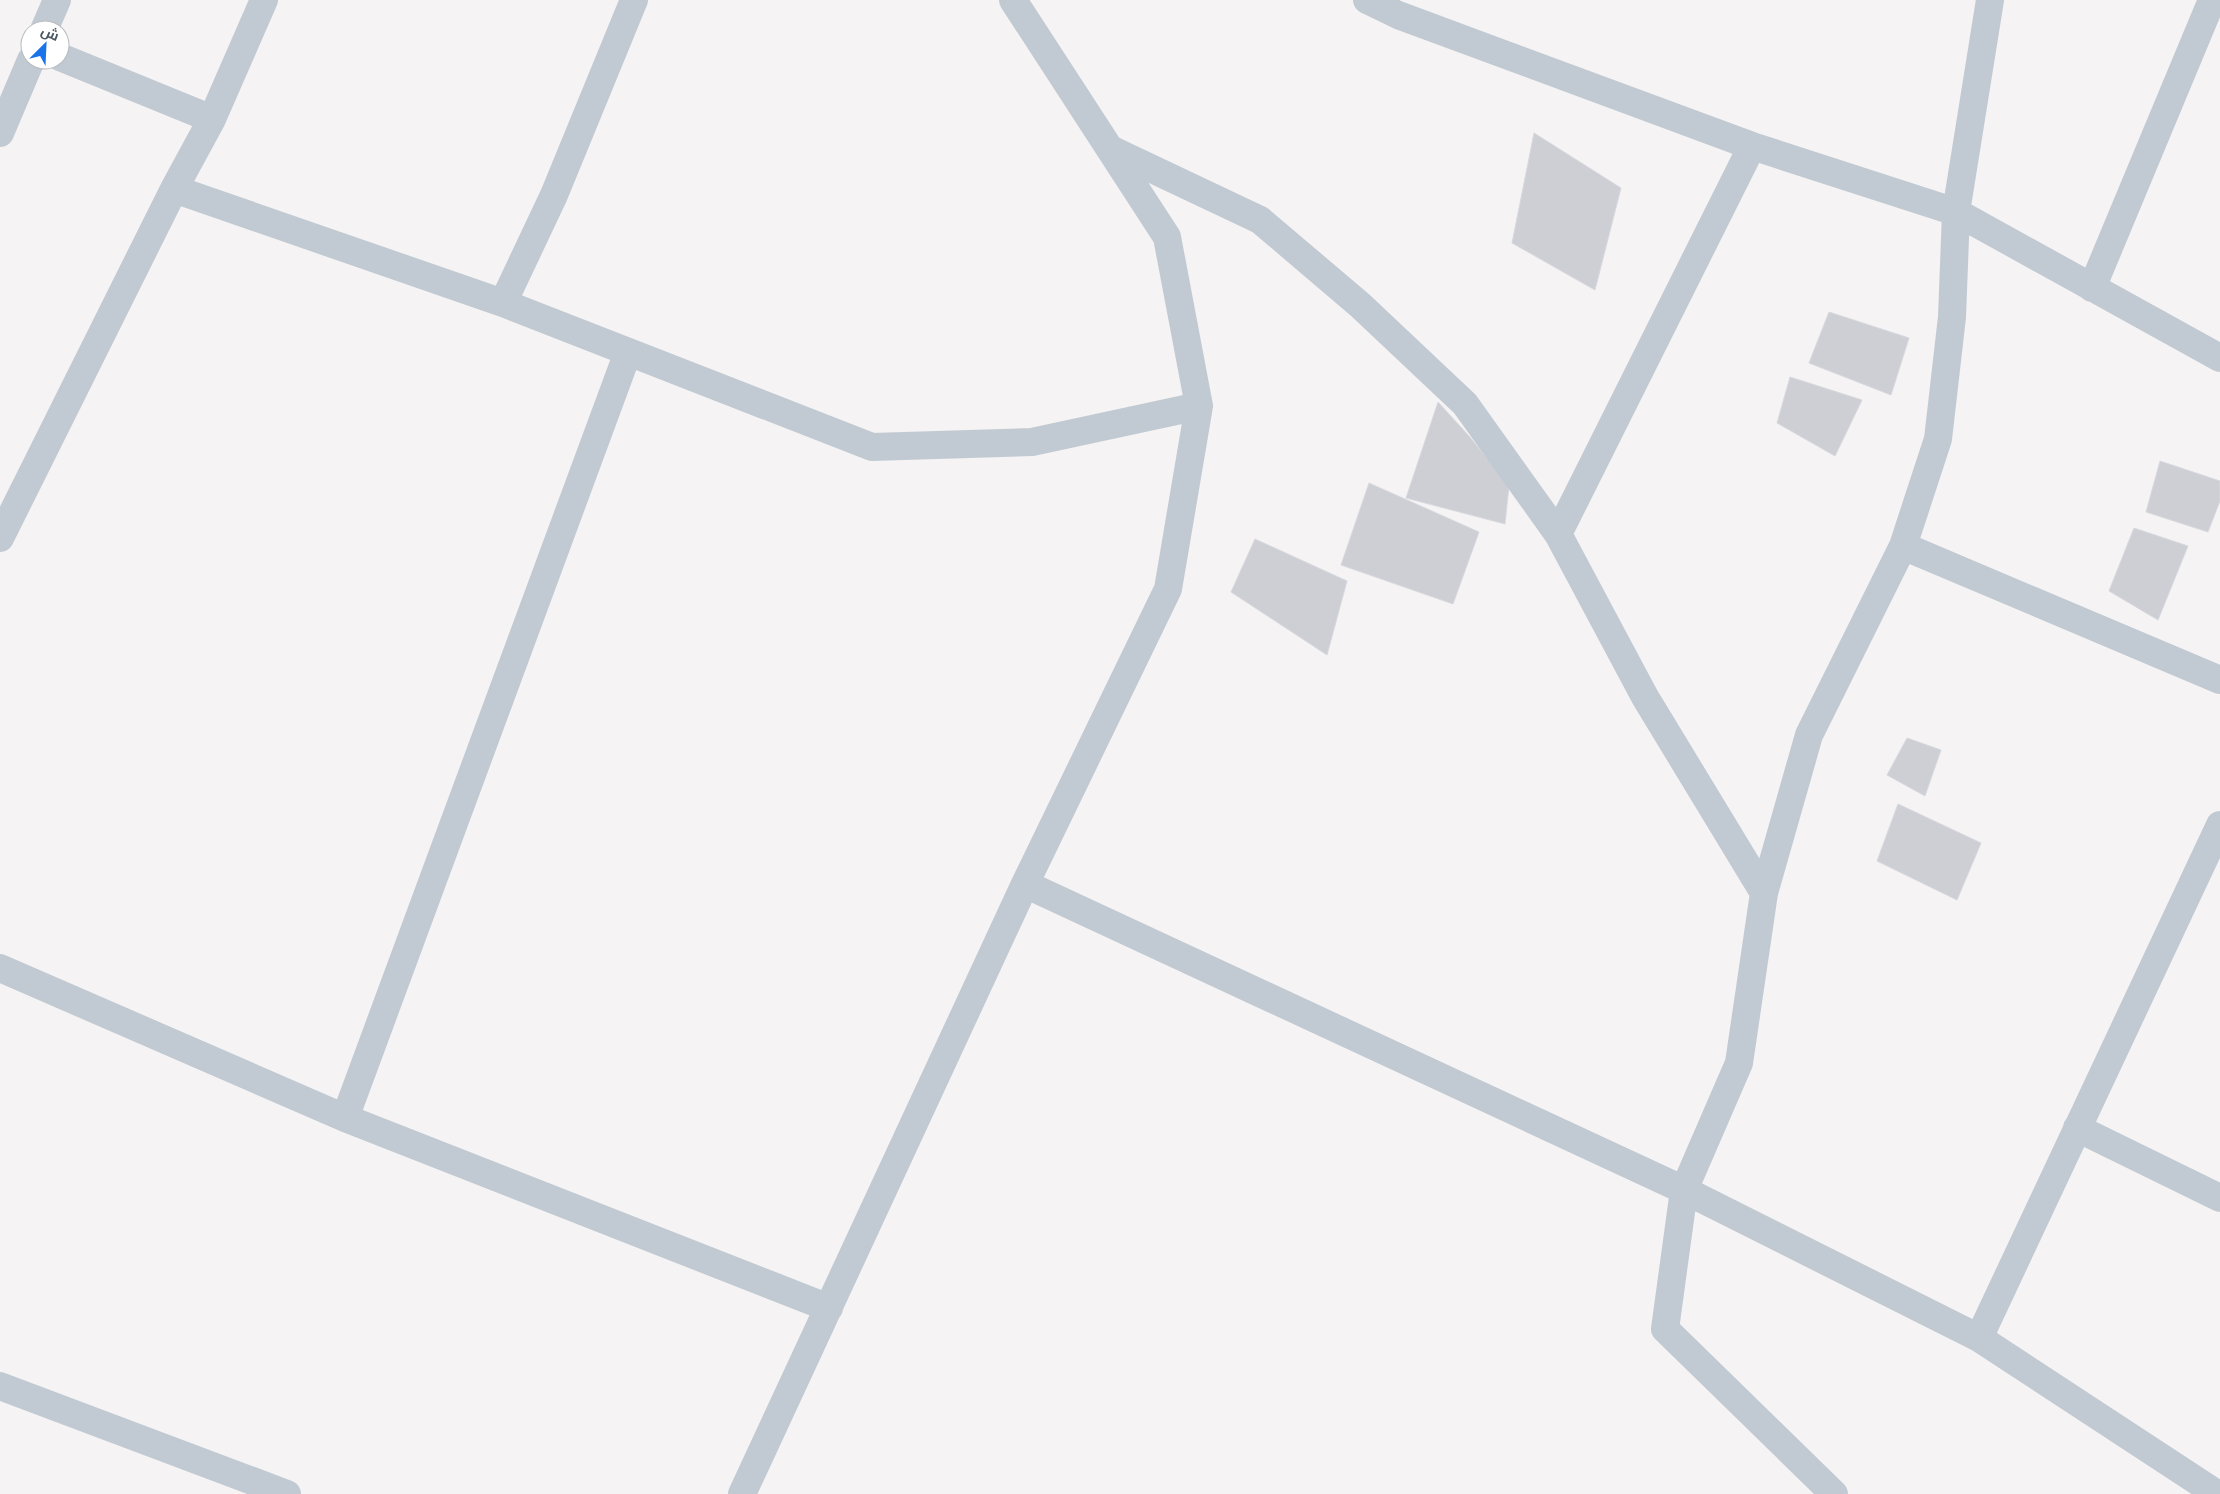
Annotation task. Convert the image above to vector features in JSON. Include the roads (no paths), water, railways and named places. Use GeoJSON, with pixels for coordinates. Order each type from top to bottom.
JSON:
{"type":"FeatureCollection","features":[{"type":"Feature","properties":{"kind":"street"},"geometry":{"type":"LineString","coordinates":[[48,20],[57,0]]}},
{"type":"Feature","properties":{"kind":"street"},"geometry":{"type":"LineString","coordinates":[[0,538],[174,189],[212,120],[264,0]]}},
{"type":"Feature","properties":{"kind":"street"},"geometry":{"type":"LineString","coordinates":[[503,303],[554,195],[634,0]]}},
{"type":"Feature","properties":{"kind":"street"},"geometry":{"type":"LineString","coordinates":[[742,1494],[1025,884],[1168,589],[1199,406],[1167,237],[1013,0]]}},
{"type":"Feature","properties":{"kind":"street"},"geometry":{"type":"LineString","coordinates":[[1367,0],[1401,7],[1752,146],[1956,212],[2220,358]]}},
{"type":"Feature","properties":{"kind":"street"},"geometry":{"type":"LineString","coordinates":[[1834,1494],[1666,1329],[1684,1190],[1740,1063],[1764,893],[1809,736],[1903,546],[1938,438],[1952,317],[1956,212],[1990,0]]}},
{"type":"Feature","properties":{"kind":"street"},"geometry":{"type":"LineString","coordinates":[[2092,288],[2212,0]]}},
{"type":"Feature","properties":{"kind":"street"},"geometry":{"type":"LineString","coordinates":[[70,61],[212,120]]}},
{"type":"Feature","properties":{"kind":"street"},"geometry":{"type":"LineString","coordinates":[[0,133],[27,70]]}},
{"type":"Feature","properties":{"kind":"street"},"geometry":{"type":"LineString","coordinates":[[1558,534],[1752,146]]}},
{"type":"Feature","properties":{"kind":"street"},"geometry":{"type":"LineString","coordinates":[[1110,149],[1260,220],[1360,305],[1465,404],[1558,534],[1645,697],[1764,893]]}},
{"type":"Feature","properties":{"kind":"street"},"geometry":{"type":"LineString","coordinates":[[174,189],[503,303],[872,447],[1032,442],[1199,406]]}},
{"type":"Feature","properties":{"kind":"street"},"geometry":{"type":"LineString","coordinates":[[345,1118],[628,352]]}},
{"type":"Feature","properties":{"kind":"street"},"geometry":{"type":"LineString","coordinates":[[1903,546],[2220,680]]}},
{"type":"Feature","properties":{"kind":"street"},"geometry":{"type":"LineString","coordinates":[[1979,1338],[2220,826]]}},
{"type":"Feature","properties":{"kind":"street"},"geometry":{"type":"LineString","coordinates":[[1025,884],[1684,1190],[1979,1338],[2217,1494]]}},
{"type":"Feature","properties":{"kind":"street"},"geometry":{"type":"LineString","coordinates":[[0,968],[345,1118],[829,1308]]}},
{"type":"Feature","properties":{"kind":"street"},"geometry":{"type":"LineString","coordinates":[[2077,1128],[2220,1198]]}},
{"type":"Feature","properties":{"kind":"street"},"geometry":{"type":"LineString","coordinates":[[0,1386],[287,1494]]}}]}
